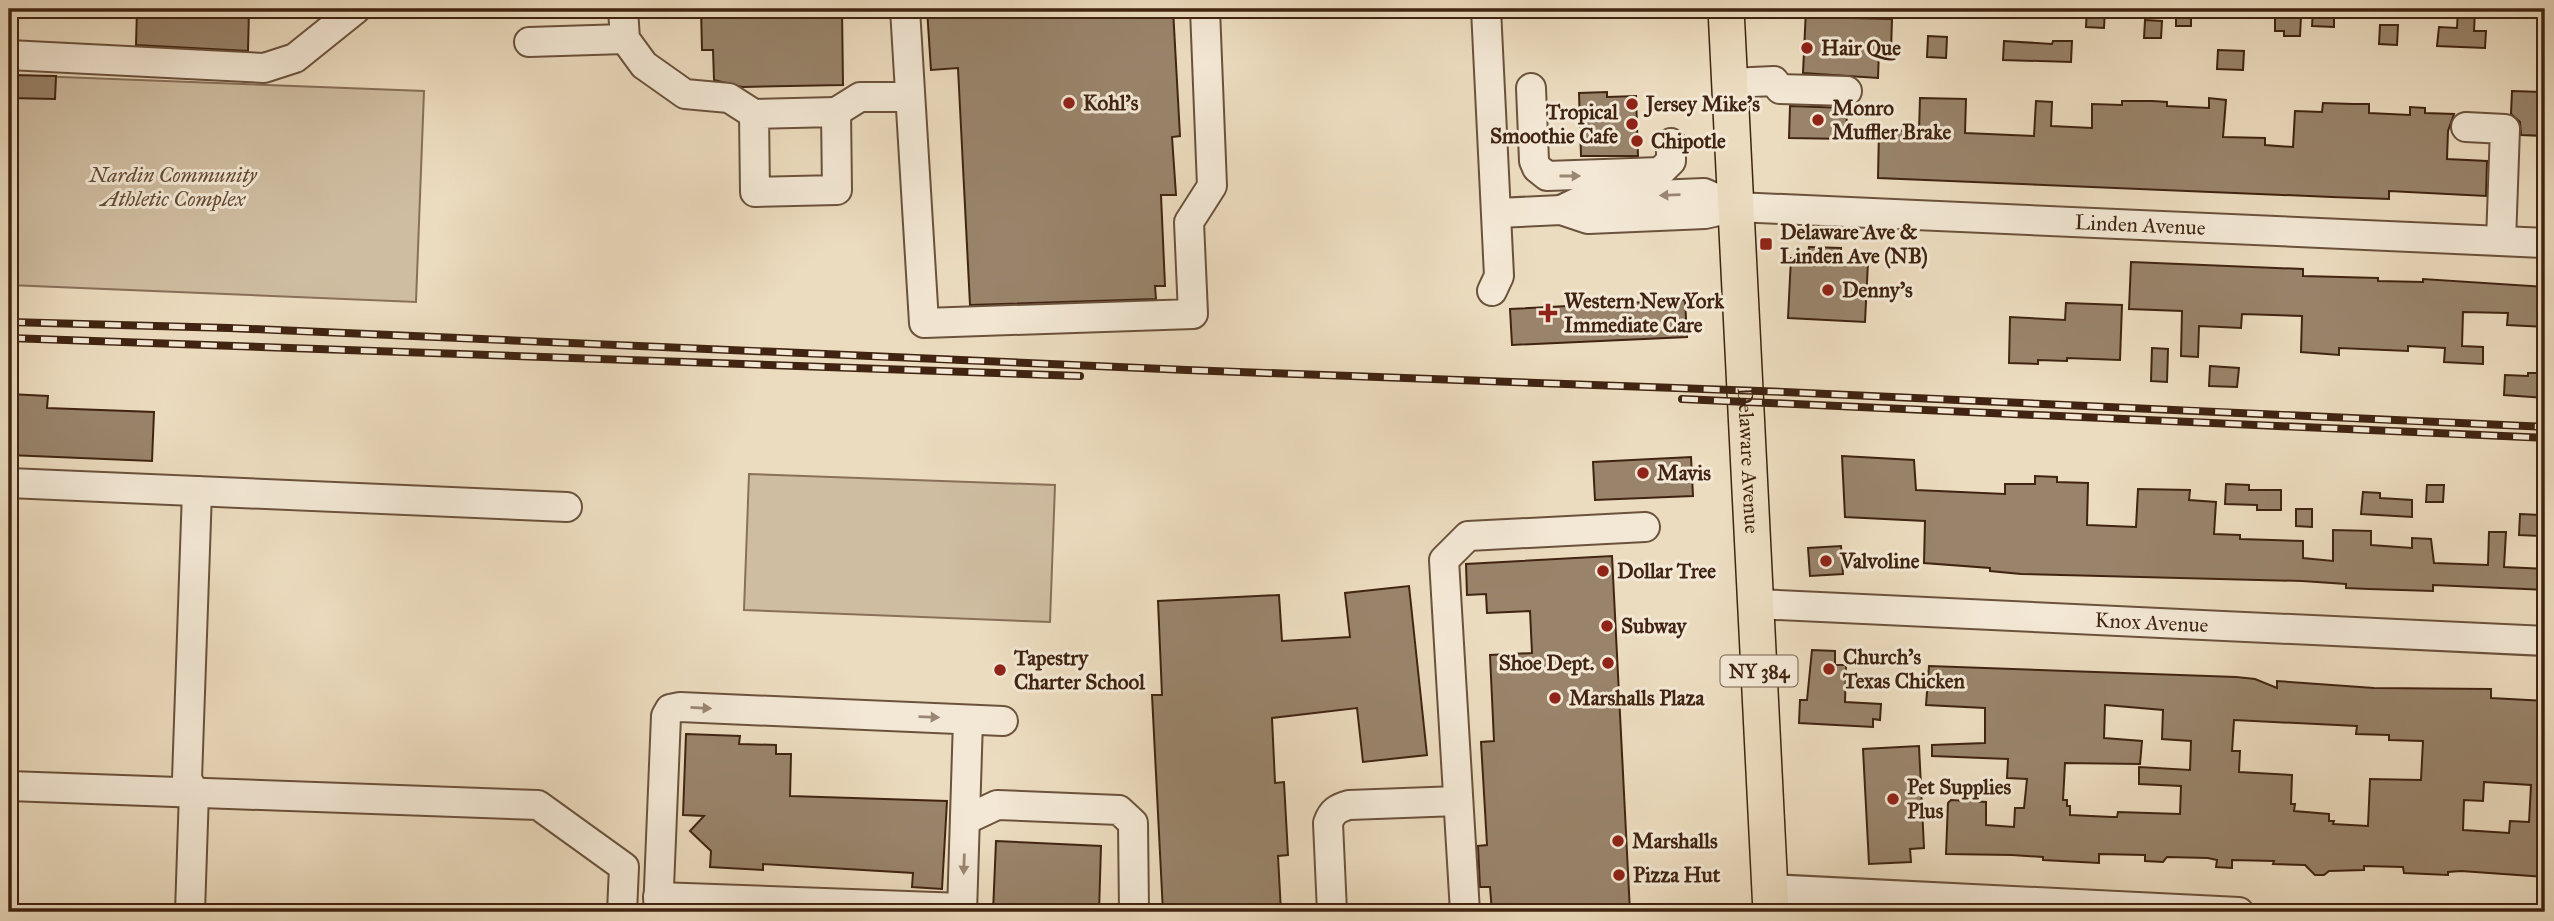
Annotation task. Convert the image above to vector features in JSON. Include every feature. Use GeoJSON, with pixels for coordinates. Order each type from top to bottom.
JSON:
{"type":"FeatureCollection","features":[{"type":"Feature","properties":{"kind":"main road","name":"Delaware Avenue"},"geometry":{"type":"LineString","coordinates":[[1726,9],[1771,901]]}},
{"type":"Feature","properties":{"kind":"street"},"geometry":{"type":"LineString","coordinates":[[9,55],[264,68],[295,58],[356,9]]}},
{"type":"Feature","properties":{"kind":"street"},"geometry":{"type":"LineString","coordinates":[[623,9],[625,39],[644,65],[685,94],[729,98],[754,114],[836,112],[860,97],[910,97]]}},
{"type":"Feature","properties":{"kind":"street"},"geometry":{"type":"LineString","coordinates":[[905,9],[923,323],[1193,313],[1189,222],[1212,186],[1205,9]]}},
{"type":"Feature","properties":{"kind":"street"},"geometry":{"type":"LineString","coordinates":[[1486,9],[1499,276],[1492,291]]}},
{"type":"Feature","properties":{"kind":"street"},"geometry":{"type":"LineString","coordinates":[[530,42],[625,39]]}},
{"type":"Feature","properties":{"kind":"street"},"geometry":{"type":"LineString","coordinates":[[1730,83],[1774,81],[1780,89],[1847,92]]}},
{"type":"Feature","properties":{"kind":"street"},"geometry":{"type":"LineString","coordinates":[[1531,88],[1534,161],[1537,169],[1547,176],[1660,172],[1671,161],[1671,142]]}},
{"type":"Feature","properties":{"kind":"street"},"geometry":{"type":"LineString","coordinates":[[754,114],[755,192],[837,190],[836,112]]}},
{"type":"Feature","properties":{"kind":"street"},"geometry":{"type":"LineString","coordinates":[[2466,127],[2505,129],[2501,241]]}},
{"type":"Feature","properties":{"kind":"street","name":"Linden Avenue"},"geometry":{"type":"LineString","coordinates":[[1497,213],[1561,210],[1586,198],[1704,194],[1735,207],[2545,243]]}},
{"type":"Feature","properties":{"kind":"street"},"geometry":{"type":"LineString","coordinates":[[9,483],[568,508]]}},
{"type":"Feature","properties":{"kind":"street"},"geometry":{"type":"LineString","coordinates":[[190,912],[194,792],[187,779],[197,491]]}},
{"type":"Feature","properties":{"kind":"street"},"geometry":{"type":"LineString","coordinates":[[1465,912],[1444,560],[1468,537],[1645,527]]}},
{"type":"Feature","properties":{"kind":"street","name":"Knox Avenue"},"geometry":{"type":"LineString","coordinates":[[1756,604],[2545,641]]}},
{"type":"Feature","properties":{"kind":"street"},"geometry":{"type":"LineString","coordinates":[[968,720],[963,910],[658,905],[666,716],[670,709],[680,706],[1003,721]]}},
{"type":"Feature","properties":{"kind":"street"},"geometry":{"type":"LineString","coordinates":[[9,786],[538,804],[624,867],[622,912]]}},
{"type":"Feature","properties":{"kind":"street"},"geometry":{"type":"LineString","coordinates":[[1332,912],[1328,822],[1331,814],[1339,807],[1349,805],[1458,801]]}},
{"type":"Feature","properties":{"kind":"street"},"geometry":{"type":"LineString","coordinates":[[965,820],[997,805],[1119,810],[1133,823],[1134,912]]}},
{"type":"Feature","properties":{"kind":"street"},"geometry":{"type":"LineString","coordinates":[[1771,901],[2239,912]]}},
{"type":"Feature","properties":{"kind":"green space","name":"Nardin Community Athletic Complex"},"geometry":{"type":"Polygon","coordinates":[[[9,75],[424,91],[416,302],[9,285],[9,75]]]}},
{"type":"Feature","properties":{"kind":"green space"},"geometry":{"type":"Polygon","coordinates":[[[749,474],[1055,485],[1050,622],[744,610],[749,474]]]}},
{"type":"Feature","properties":{"kind":"building"},"geometry":{"type":"Polygon","coordinates":[[[137,9],[249,9],[248,51],[136,45],[137,9]]]}},
{"type":"Feature","properties":{"kind":"building"},"geometry":{"type":"Polygon","coordinates":[[[701,9],[842,9],[843,85],[742,87],[714,80],[713,50],[702,50],[701,9]]]}},
{"type":"Feature","properties":{"kind":"building","name":"Kohl's"},"geometry":{"type":"Polygon","coordinates":[[[927,9],[1173,9],[1180,136],[1172,137],[1176,195],[1161,195],[1165,286],[1155,286],[1156,299],[970,305],[958,68],[931,70],[927,9]]]}},
{"type":"Feature","properties":{"kind":"building"},"geometry":{"type":"Polygon","coordinates":[[[1806,9],[1854,9],[1853,18],[1892,19],[1891,51],[1879,50],[1878,78],[1803,73],[1806,9]]]}},
{"type":"Feature","properties":{"kind":"building"},"geometry":{"type":"Polygon","coordinates":[[[2087,9],[2105,9],[2104,28],[2086,27],[2087,9]]]}},
{"type":"Feature","properties":{"kind":"building"},"geometry":{"type":"Polygon","coordinates":[[[2176,9],[2191,9],[2191,26],[2176,26],[2176,9]]]}},
{"type":"Feature","properties":{"kind":"building"},"geometry":{"type":"Polygon","coordinates":[[[2458,9],[2475,9],[2474,31],[2486,31],[2485,48],[2437,46],[2439,27],[2457,28],[2458,9]]]}},
{"type":"Feature","properties":{"kind":"building"},"geometry":{"type":"Polygon","coordinates":[[[2313,11],[2334,12],[2334,27],[2312,26],[2313,11]]]}},
{"type":"Feature","properties":{"kind":"building"},"geometry":{"type":"Polygon","coordinates":[[[2275,16],[2301,16],[2300,36],[2284,36],[2284,31],[2275,31],[2275,16]]]}},
{"type":"Feature","properties":{"kind":"building"},"geometry":{"type":"Polygon","coordinates":[[[2145,20],[2162,21],[2161,38],[2144,38],[2145,20]]]}},
{"type":"Feature","properties":{"kind":"building"},"geometry":{"type":"Polygon","coordinates":[[[2380,25],[2398,25],[2397,45],[2379,44],[2380,25]]]}},
{"type":"Feature","properties":{"kind":"building"},"geometry":{"type":"Polygon","coordinates":[[[1928,36],[1947,37],[1946,58],[1927,57],[1928,36]]]}},
{"type":"Feature","properties":{"kind":"building"},"geometry":{"type":"Polygon","coordinates":[[[2004,41],[2052,44],[2053,41],[2072,41],[2071,62],[2003,60],[2004,41]]]}},
{"type":"Feature","properties":{"kind":"building"},"geometry":{"type":"Polygon","coordinates":[[[2218,50],[2244,51],[2243,70],[2217,69],[2218,50]]]}},
{"type":"Feature","properties":{"kind":"building"},"geometry":{"type":"Polygon","coordinates":[[[9,75],[56,76],[55,99],[9,98],[9,75]]]}},
{"type":"Feature","properties":{"kind":"building"},"geometry":{"type":"Polygon","coordinates":[[[2512,91],[2545,92],[2545,136],[2521,135],[2520,122],[2511,114],[2512,91]]]}},
{"type":"Feature","properties":{"kind":"building"},"geometry":{"type":"Polygon","coordinates":[[[1607,92],[1607,97],[1636,96],[1638,156],[1581,156],[1579,93],[1607,92]]]}},
{"type":"Feature","properties":{"kind":"building"},"geometry":{"type":"Polygon","coordinates":[[[1920,98],[1966,99],[1965,133],[2034,136],[2036,101],[2052,102],[2051,126],[2092,128],[2092,104],[2122,105],[2122,101],[2152,101],[2167,102],[2167,106],[2209,108],[2209,98],[2226,100],[2223,137],[2265,138],[2265,145],[2293,147],[2295,111],[2322,112],[2323,103],[2369,104],[2369,113],[2410,115],[2410,107],[2425,108],[2425,113],[2454,114],[2448,131],[2447,159],[2487,161],[2486,196],[2389,191],[2389,199],[1878,178],[1879,130],[1919,131],[1920,98]]]}},
{"type":"Feature","properties":{"kind":"building","name":"Monro Muffler Brake"},"geometry":{"type":"Polygon","coordinates":[[[1790,106],[1847,108],[1846,139],[1789,138],[1790,106]]]}},
{"type":"Feature","properties":{"kind":"building","name":"Denny's"},"geometry":{"type":"Polygon","coordinates":[[[1809,247],[1841,248],[1840,260],[1868,262],[1865,322],[1788,318],[1791,258],[1808,259],[1809,247]]]}},
{"type":"Feature","properties":{"kind":"building"},"geometry":{"type":"Polygon","coordinates":[[[2131,262],[2303,269],[2303,276],[2378,278],[2378,281],[2423,282],[2423,279],[2545,287],[2545,327],[2507,325],[2508,313],[2463,312],[2462,346],[2483,347],[2483,364],[2444,362],[2445,348],[2408,346],[2408,351],[2339,348],[2339,355],[2301,352],[2302,316],[2242,314],[2241,328],[2199,326],[2198,357],[2181,356],[2182,311],[2129,309],[2131,262]]]}},
{"type":"Feature","properties":{"kind":"building"},"geometry":{"type":"Polygon","coordinates":[[[1685,300],[1687,337],[1512,345],[1510,309],[1685,300]]]}},
{"type":"Feature","properties":{"kind":"building"},"geometry":{"type":"Polygon","coordinates":[[[2066,303],[2122,305],[2120,360],[2067,358],[2067,361],[2038,360],[2038,364],[2009,363],[2010,317],[2065,320],[2066,303]]]}},
{"type":"Feature","properties":{"kind":"building"},"geometry":{"type":"Polygon","coordinates":[[[2152,348],[2168,349],[2167,382],[2151,381],[2152,348]]]}},
{"type":"Feature","properties":{"kind":"building"},"geometry":{"type":"Polygon","coordinates":[[[2210,366],[2239,368],[2237,387],[2209,386],[2210,366]]]}},
{"type":"Feature","properties":{"kind":"building"},"geometry":{"type":"Polygon","coordinates":[[[2528,373],[2545,373],[2545,398],[2504,395],[2505,375],[2528,376],[2528,373]]]}},
{"type":"Feature","properties":{"kind":"building"},"geometry":{"type":"Polygon","coordinates":[[[9,394],[48,396],[47,408],[154,412],[152,461],[9,455],[9,394]]]}},
{"type":"Feature","properties":{"kind":"building"},"geometry":{"type":"Polygon","coordinates":[[[1842,456],[1914,460],[1916,490],[2005,494],[2005,484],[2035,484],[2035,476],[2057,477],[2057,482],[2088,483],[2087,525],[2136,527],[2138,489],[2190,490],[2189,500],[2216,502],[2214,534],[2240,535],[2240,539],[2303,541],[2303,558],[2333,561],[2333,530],[2371,531],[2371,545],[2412,548],[2412,538],[2431,539],[2434,563],[2488,565],[2489,532],[2506,532],[2504,567],[2545,569],[2545,590],[2433,585],[2433,591],[2346,588],[2346,584],[2302,581],[2021,574],[1990,571],[1990,568],[1924,563],[1925,521],[1845,517],[1842,456]]]}},
{"type":"Feature","properties":{"kind":"building","name":"Mavis"},"geometry":{"type":"Polygon","coordinates":[[[1691,457],[1693,496],[1595,500],[1593,462],[1691,457]]]}},
{"type":"Feature","properties":{"kind":"building"},"geometry":{"type":"Polygon","coordinates":[[[2226,484],[2249,485],[2249,490],[2281,490],[2281,510],[2257,510],[2257,505],[2225,504],[2226,484]]]}},
{"type":"Feature","properties":{"kind":"building"},"geometry":{"type":"Polygon","coordinates":[[[2427,485],[2444,485],[2443,502],[2426,502],[2427,485]]]}},
{"type":"Feature","properties":{"kind":"building"},"geometry":{"type":"Polygon","coordinates":[[[2363,492],[2380,493],[2380,498],[2412,500],[2412,517],[2361,514],[2363,492]]]}},
{"type":"Feature","properties":{"kind":"building"},"geometry":{"type":"Polygon","coordinates":[[[2296,509],[2312,509],[2312,527],[2296,526],[2296,509]]]}},
{"type":"Feature","properties":{"kind":"building"},"geometry":{"type":"Polygon","coordinates":[[[2520,514],[2540,515],[2540,536],[2519,535],[2520,514]]]}},
{"type":"Feature","properties":{"kind":"building","name":"Valvoline"},"geometry":{"type":"Polygon","coordinates":[[[1841,546],[1843,574],[1810,576],[1808,548],[1841,546]]]}},
{"type":"Feature","properties":{"kind":"building","name":"Marshalls Plaza"},"geometry":{"type":"Polygon","coordinates":[[[1612,556],[1630,912],[1562,912],[1562,909],[1492,912],[1490,887],[1480,887],[1478,846],[1487,845],[1481,742],[1494,741],[1490,655],[1532,653],[1530,611],[1487,613],[1486,594],[1467,595],[1466,564],[1612,556]]]}},
{"type":"Feature","properties":{"kind":"building","name":"Tapestry Charter School"},"geometry":{"type":"Polygon","coordinates":[[[1409,586],[1427,755],[1363,762],[1357,708],[1272,718],[1275,783],[1284,782],[1288,855],[1278,856],[1281,912],[1163,912],[1152,695],[1162,695],[1158,601],[1279,595],[1282,641],[1350,637],[1345,593],[1409,586]]]}},
{"type":"Feature","properties":{"kind":"building"},"geometry":{"type":"Polygon","coordinates":[[[1812,650],[1835,651],[1835,665],[1846,665],[1845,702],[1881,704],[1880,720],[1873,719],[1873,727],[1799,723],[1800,700],[1807,700],[1812,650]]]}},
{"type":"Feature","properties":{"kind":"building"},"geometry":{"type":"Polygon","coordinates":[[[1929,666],[2236,677],[2255,679],[2277,688],[2277,681],[2374,688],[2491,689],[2491,698],[2545,701],[2545,877],[2461,871],[2448,872],[2448,875],[2404,873],[2403,867],[2364,866],[2364,870],[2329,871],[2324,875],[2315,875],[2305,865],[2273,864],[2274,861],[2232,860],[2232,868],[2216,867],[2217,860],[2208,858],[2167,857],[2163,862],[2145,861],[2145,855],[2099,854],[2099,863],[2043,860],[2043,857],[2012,855],[1946,854],[1948,803],[1951,800],[1986,802],[1986,825],[2014,827],[2015,808],[2024,808],[2027,779],[2007,778],[2008,759],[1932,756],[1932,745],[1985,743],[1985,708],[1926,705],[1929,666]],[[2105,705],[2104,738],[2142,741],[2140,764],[2065,763],[2063,800],[2067,800],[2067,806],[2070,806],[2070,815],[2117,817],[2118,812],[2180,814],[2181,786],[2139,784],[2139,767],[2190,770],[2191,741],[2162,739],[2163,710],[2105,705]],[[2234,720],[2232,751],[2240,751],[2239,772],[2292,775],[2291,804],[2295,804],[2294,811],[2329,814],[2329,821],[2334,821],[2333,824],[2368,826],[2370,779],[2421,780],[2423,741],[2389,740],[2389,735],[2356,734],[2357,726],[2234,720]],[[2484,782],[2483,801],[2464,800],[2463,830],[2509,833],[2510,821],[2529,822],[2531,785],[2484,782]]]}},
{"type":"Feature","properties":{"kind":"building"},"geometry":{"type":"Polygon","coordinates":[[[686,734],[740,736],[739,744],[776,745],[776,754],[791,754],[790,796],[947,801],[942,889],[912,887],[913,873],[763,864],[763,870],[710,867],[711,851],[690,831],[704,816],[683,815],[686,734]]]}},
{"type":"Feature","properties":{"kind":"building","name":"Pet Supplies Plus"},"geometry":{"type":"Polygon","coordinates":[[[1919,746],[1924,848],[1910,849],[1911,862],[1869,864],[1863,749],[1919,746]]]}},
{"type":"Feature","properties":{"kind":"building"},"geometry":{"type":"Polygon","coordinates":[[[996,841],[1101,846],[1099,912],[993,912],[996,841]]]}},
{"type":"Feature","properties":{"kind":"railway"},"geometry":{"type":"LineString","coordinates":[[9,322],[229,328],[1187,370],[1784,392],[2545,427]]}},
{"type":"Feature","properties":{"kind":"railway"},"geometry":{"type":"LineString","coordinates":[[9,338],[1080,376]]}},
{"type":"Feature","properties":{"kind":"railway"},"geometry":{"type":"LineString","coordinates":[[1682,399],[2545,438]]}},
{"type":"Feature","properties":{"kind":"place","name":"Hair Que"},"geometry":{"type":"Point","coordinates":[1807,48]}},
{"type":"Feature","properties":{"kind":"place","name":"Kohl's"},"geometry":{"type":"Point","coordinates":[1069,103]}},
{"type":"Feature","properties":{"kind":"place","name":"Jersey Mike's"},"geometry":{"type":"Point","coordinates":[1632,104]}},
{"type":"Feature","properties":{"kind":"place","name":"Monro Muffler Brake"},"geometry":{"type":"Point","coordinates":[1818,120]}},
{"type":"Feature","properties":{"kind":"place","name":"Tropical Smoothie Cafe"},"geometry":{"type":"Point","coordinates":[1632,124]}},
{"type":"Feature","properties":{"kind":"place","name":"Chipotle"},"geometry":{"type":"Point","coordinates":[1637,141]}},
{"type":"Feature","properties":{"kind":"place","name":"Delaware Ave & Linden Ave (NB)"},"geometry":{"type":"Point","coordinates":[1766,244]}},
{"type":"Feature","properties":{"kind":"place","name":"Denny's"},"geometry":{"type":"Point","coordinates":[1828,290]}},
{"type":"Feature","properties":{"kind":"place","name":"Western New York Immediate Care"},"geometry":{"type":"Point","coordinates":[1548,313]}},
{"type":"Feature","properties":{"kind":"place","name":"Mavis"},"geometry":{"type":"Point","coordinates":[1643,473]}},
{"type":"Feature","properties":{"kind":"place","name":"Valvoline"},"geometry":{"type":"Point","coordinates":[1826,561]}},
{"type":"Feature","properties":{"kind":"place","name":"Dollar Tree"},"geometry":{"type":"Point","coordinates":[1603,571]}},
{"type":"Feature","properties":{"kind":"place","name":"Subway"},"geometry":{"type":"Point","coordinates":[1607,626]}},
{"type":"Feature","properties":{"kind":"place","name":"Shoe Dept."},"geometry":{"type":"Point","coordinates":[1608,663]}},
{"type":"Feature","properties":{"kind":"place","name":"Church's Texas Chicken"},"geometry":{"type":"Point","coordinates":[1829,669]}},
{"type":"Feature","properties":{"kind":"place","name":"Tapestry Charter School"},"geometry":{"type":"Point","coordinates":[1000,670]}},
{"type":"Feature","properties":{"kind":"place","name":"Marshalls Plaza"},"geometry":{"type":"Point","coordinates":[1555,698]}},
{"type":"Feature","properties":{"kind":"place","name":"Pet Supplies Plus"},"geometry":{"type":"Point","coordinates":[1893,799]}},
{"type":"Feature","properties":{"kind":"place","name":"Marshalls"},"geometry":{"type":"Point","coordinates":[1618,841]}},
{"type":"Feature","properties":{"kind":"place","name":"Pizza Hut"},"geometry":{"type":"Point","coordinates":[1619,875]}}]}
